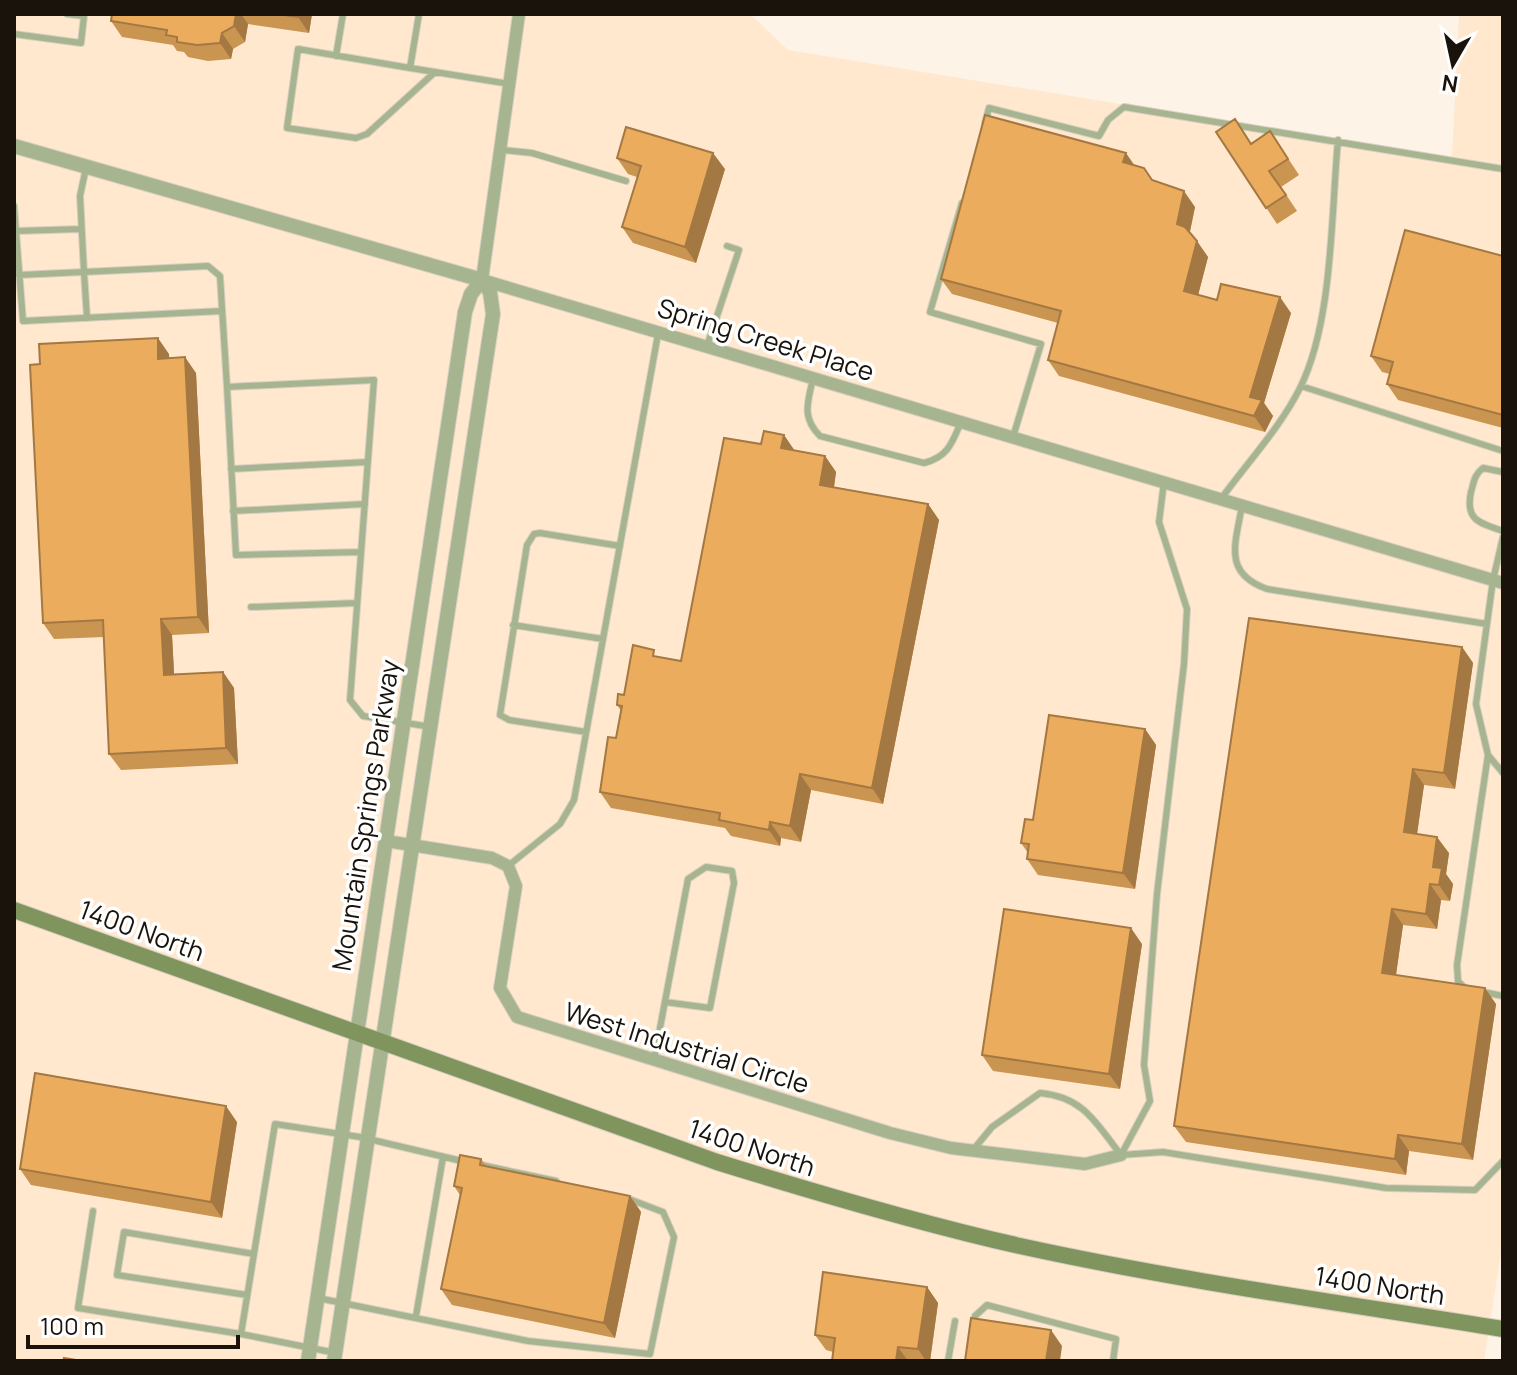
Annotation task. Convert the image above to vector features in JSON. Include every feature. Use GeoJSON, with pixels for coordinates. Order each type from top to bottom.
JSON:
{"type":"FeatureCollection","features":[{"type":"Feature","properties":{"kind":"main road","name":"1400 North"},"geometry":{"type":"LineString","coordinates":[[14,910],[717,1162],[902,1217],[1020,1246],[1162,1274],[1496,1328]]}},
{"type":"Feature","properties":{"kind":"street","name":"Mountain Springs Parkway"},"geometry":{"type":"LineString","coordinates":[[309,1354],[465,312],[471,294],[482,280],[519,14]]}},
{"type":"Feature","properties":{"kind":"street","name":"Spring Creek Place"},"geometry":{"type":"LineString","coordinates":[[14,146],[482,280],[1498,581]]}},
{"type":"Feature","properties":{"kind":"street","name":"Mountain Springs Parkway"},"geometry":{"type":"LineString","coordinates":[[335,1357],[493,314],[490,292],[482,280]]}},
{"type":"Feature","properties":{"kind":"street"},"geometry":{"type":"LineString","coordinates":[[386,841],[492,858],[508,866]]}},
{"type":"Feature","properties":{"kind":"street","name":"West Industrial Circle"},"geometry":{"type":"LineString","coordinates":[[508,866],[516,886],[500,988],[517,1017],[890,1133],[973,1151],[1085,1164],[1121,1155]]}},
{"type":"Feature","properties":{"kind":"lane"},"geometry":{"type":"LineString","coordinates":[[14,34],[81,43],[84,16],[67,14]]}},
{"type":"Feature","properties":{"kind":"lane"},"geometry":{"type":"LineString","coordinates":[[336,56],[343,14]]}},
{"type":"Feature","properties":{"kind":"lane"},"geometry":{"type":"LineString","coordinates":[[410,68],[419,14]]}},
{"type":"Feature","properties":{"kind":"lane"},"geometry":{"type":"LineString","coordinates":[[435,72],[367,134],[356,138],[287,128],[298,49],[510,84]]}},
{"type":"Feature","properties":{"kind":"lane"},"geometry":{"type":"LineString","coordinates":[[981,137],[989,108],[1099,136],[1108,120],[1124,107],[1503,169]]}},
{"type":"Feature","properties":{"kind":"lane"},"geometry":{"type":"LineString","coordinates":[[1220,499],[1301,386],[1321,326],[1338,140]]}},
{"type":"Feature","properties":{"kind":"lane"},"geometry":{"type":"LineString","coordinates":[[14,146],[14,152]]}},
{"type":"Feature","properties":{"kind":"lane"},"geometry":{"type":"LineString","coordinates":[[500,150],[532,153],[626,181]]}},
{"type":"Feature","properties":{"kind":"lane"},"geometry":{"type":"LineString","coordinates":[[86,166],[80,196],[87,318]]}},
{"type":"Feature","properties":{"kind":"lane"},"geometry":{"type":"LineString","coordinates":[[964,195],[930,312],[1041,344],[1013,437]]}},
{"type":"Feature","properties":{"kind":"lane"},"geometry":{"type":"LineString","coordinates":[[14,206],[23,321],[222,311]]}},
{"type":"Feature","properties":{"kind":"lane"},"geometry":{"type":"LineString","coordinates":[[16,231],[81,229]]}},
{"type":"Feature","properties":{"kind":"lane"},"geometry":{"type":"LineString","coordinates":[[707,346],[739,250],[727,246]]}},
{"type":"Feature","properties":{"kind":"lane"},"geometry":{"type":"LineString","coordinates":[[19,275],[208,266],[220,276],[236,555],[361,552]]}},
{"type":"Feature","properties":{"kind":"lane"},"geometry":{"type":"LineString","coordinates":[[508,866],[560,824],[574,800],[658,332]]}},
{"type":"Feature","properties":{"kind":"lane"},"geometry":{"type":"LineString","coordinates":[[813,378],[806,410],[808,424],[820,436],[924,463],[938,459],[949,451],[961,422]]}},
{"type":"Feature","properties":{"kind":"lane"},"geometry":{"type":"LineString","coordinates":[[227,387],[374,380],[350,700],[363,716],[431,727]]}},
{"type":"Feature","properties":{"kind":"lane"},"geometry":{"type":"LineString","coordinates":[[1301,386],[1503,451]]}},
{"type":"Feature","properties":{"kind":"lane"},"geometry":{"type":"LineString","coordinates":[[231,469],[368,462]]}},
{"type":"Feature","properties":{"kind":"lane"},"geometry":{"type":"LineString","coordinates":[[1503,472],[1492,467],[1475,475],[1468,507],[1478,523],[1503,534],[1498,581],[1487,624],[1476,704],[1488,755],[1457,965],[1458,981],[1466,990],[1503,996]]}},
{"type":"Feature","properties":{"kind":"lane"},"geometry":{"type":"LineString","coordinates":[[1121,1155],[1150,1101],[1144,1065],[1187,609],[1159,522],[1164,482]]}},
{"type":"Feature","properties":{"kind":"lane"},"geometry":{"type":"LineString","coordinates":[[233,511],[365,504]]}},
{"type":"Feature","properties":{"kind":"lane"},"geometry":{"type":"LineString","coordinates":[[1242,505],[1235,563],[1246,582],[1267,589],[1487,624]]}},
{"type":"Feature","properties":{"kind":"lane"},"geometry":{"type":"LineString","coordinates":[[586,732],[509,720],[500,715],[527,545],[534,534],[620,546]]}},
{"type":"Feature","properties":{"kind":"lane"},"geometry":{"type":"LineString","coordinates":[[251,607],[357,603]]}},
{"type":"Feature","properties":{"kind":"lane"},"geometry":{"type":"LineString","coordinates":[[513,625],[603,639]]}},
{"type":"Feature","properties":{"kind":"lane"},"geometry":{"type":"LineString","coordinates":[[1488,755],[1503,773]]}},
{"type":"Feature","properties":{"kind":"lane"},"geometry":{"type":"LineString","coordinates":[[654,1060],[688,879],[706,867],[732,871],[734,883],[710,1008],[665,1002]]}},
{"type":"Feature","properties":{"kind":"lane"},"geometry":{"type":"LineString","coordinates":[[973,1151],[992,1127],[1040,1093],[1064,1095],[1084,1109],[1121,1155]]}},
{"type":"Feature","properties":{"kind":"lane"},"geometry":{"type":"LineString","coordinates":[[241,1334],[275,1124],[368,1139],[569,1184]]}},
{"type":"Feature","properties":{"kind":"lane"},"geometry":{"type":"LineString","coordinates":[[1121,1155],[1163,1152],[1386,1188],[1475,1190],[1503,1161]]}},
{"type":"Feature","properties":{"kind":"lane"},"geometry":{"type":"LineString","coordinates":[[416,1316],[443,1157]]}},
{"type":"Feature","properties":{"kind":"lane"},"geometry":{"type":"LineString","coordinates":[[317,1297],[528,1341],[650,1354],[674,1237],[663,1212],[623,1198]]}},
{"type":"Feature","properties":{"kind":"lane"},"geometry":{"type":"LineString","coordinates":[[93,1211],[78,1308],[241,1334],[309,1354],[335,1357]]}},
{"type":"Feature","properties":{"kind":"lane"},"geometry":{"type":"LineString","coordinates":[[247,1295],[117,1275],[124,1232],[254,1254]]}},
{"type":"Feature","properties":{"kind":"lane"},"geometry":{"type":"LineString","coordinates":[[972,1331],[975,1316],[987,1305],[1116,1339],[1113,1361]]}},
{"type":"Feature","properties":{"kind":"lane"},"geometry":{"type":"LineString","coordinates":[[948,1361],[955,1321]]}},
{"type":"Feature","properties":{"kind":"shaded area"},"geometry":{"type":"Polygon","coordinates":[[[14,14],[750,14],[788,50],[1452,158],[1459,14],[1503,14],[1503,1240],[1484,1361],[14,1361],[14,14]]]}},
{"type":"Feature","properties":{"kind":"building"},"geometry":{"type":"Polygon","coordinates":[[[112,14],[236,14],[234,26],[222,33],[220,43],[197,45],[177,42],[177,37],[166,35],[167,30],[111,21],[112,14]]]}},
{"type":"Feature","properties":{"kind":"building"},"geometry":{"type":"Polygon","coordinates":[[[985,115],[1126,153],[1123,162],[1144,168],[1152,180],[1184,191],[1177,224],[1185,227],[1197,241],[1184,291],[1217,300],[1221,284],[1280,297],[1250,397],[1262,400],[1254,416],[1048,360],[1061,311],[941,279],[985,115]]]}},
{"type":"Feature","properties":{"kind":"building"},"geometry":{"type":"Polygon","coordinates":[[[1235,119],[1251,144],[1270,131],[1288,159],[1269,171],[1286,195],[1266,208],[1216,132],[1235,119]]]}},
{"type":"Feature","properties":{"kind":"building"},"geometry":{"type":"Polygon","coordinates":[[[626,127],[713,153],[685,247],[622,227],[641,166],[617,158],[626,127]]]}},
{"type":"Feature","properties":{"kind":"building"},"geometry":{"type":"Polygon","coordinates":[[[1405,230],[1503,256],[1503,415],[1387,384],[1393,362],[1371,356],[1405,230]]]}},
{"type":"Feature","properties":{"kind":"building"},"geometry":{"type":"Polygon","coordinates":[[[158,338],[158,359],[185,357],[198,617],[161,619],[164,675],[223,672],[226,748],[109,754],[103,620],[43,623],[30,365],[40,364],[39,344],[158,338]]]}},
{"type":"Feature","properties":{"kind":"building"},"geometry":{"type":"Polygon","coordinates":[[[764,431],[784,435],[781,448],[825,456],[820,485],[928,504],[872,788],[800,774],[790,826],[770,822],[769,830],[719,820],[720,813],[600,792],[608,737],[616,738],[622,706],[617,705],[618,694],[624,695],[633,645],[654,650],[653,656],[681,661],[724,438],[761,444],[764,431]]]}},
{"type":"Feature","properties":{"kind":"building"},"geometry":{"type":"Polygon","coordinates":[[[1249,618],[1462,647],[1444,773],[1413,769],[1404,832],[1437,837],[1433,867],[1442,868],[1439,885],[1430,884],[1426,914],[1392,909],[1382,973],[1485,988],[1462,1144],[1398,1135],[1395,1159],[1174,1126],[1249,618]]]}},
{"type":"Feature","properties":{"kind":"building"},"geometry":{"type":"Polygon","coordinates":[[[1049,715],[1145,729],[1123,873],[1027,859],[1029,844],[1021,843],[1025,819],[1033,820],[1049,715]]]}},
{"type":"Feature","properties":{"kind":"building"},"geometry":{"type":"Polygon","coordinates":[[[1004,909],[1131,928],[1109,1074],[982,1055],[1004,909]]]}},
{"type":"Feature","properties":{"kind":"building"},"geometry":{"type":"Polygon","coordinates":[[[35,1073],[226,1106],[211,1202],[20,1169],[35,1073]]]}},
{"type":"Feature","properties":{"kind":"building"},"geometry":{"type":"Polygon","coordinates":[[[460,1155],[481,1159],[480,1165],[630,1196],[604,1323],[441,1289],[462,1188],[454,1186],[460,1155]]]}},
{"type":"Feature","properties":{"kind":"building"},"geometry":{"type":"Polygon","coordinates":[[[823,1272],[927,1287],[918,1349],[898,1347],[896,1361],[832,1361],[835,1338],[815,1335],[823,1272]]]}},
{"type":"Feature","properties":{"kind":"building"},"geometry":{"type":"Polygon","coordinates":[[[971,1318],[1051,1330],[1046,1361],[965,1361],[971,1318]]]}}]}
